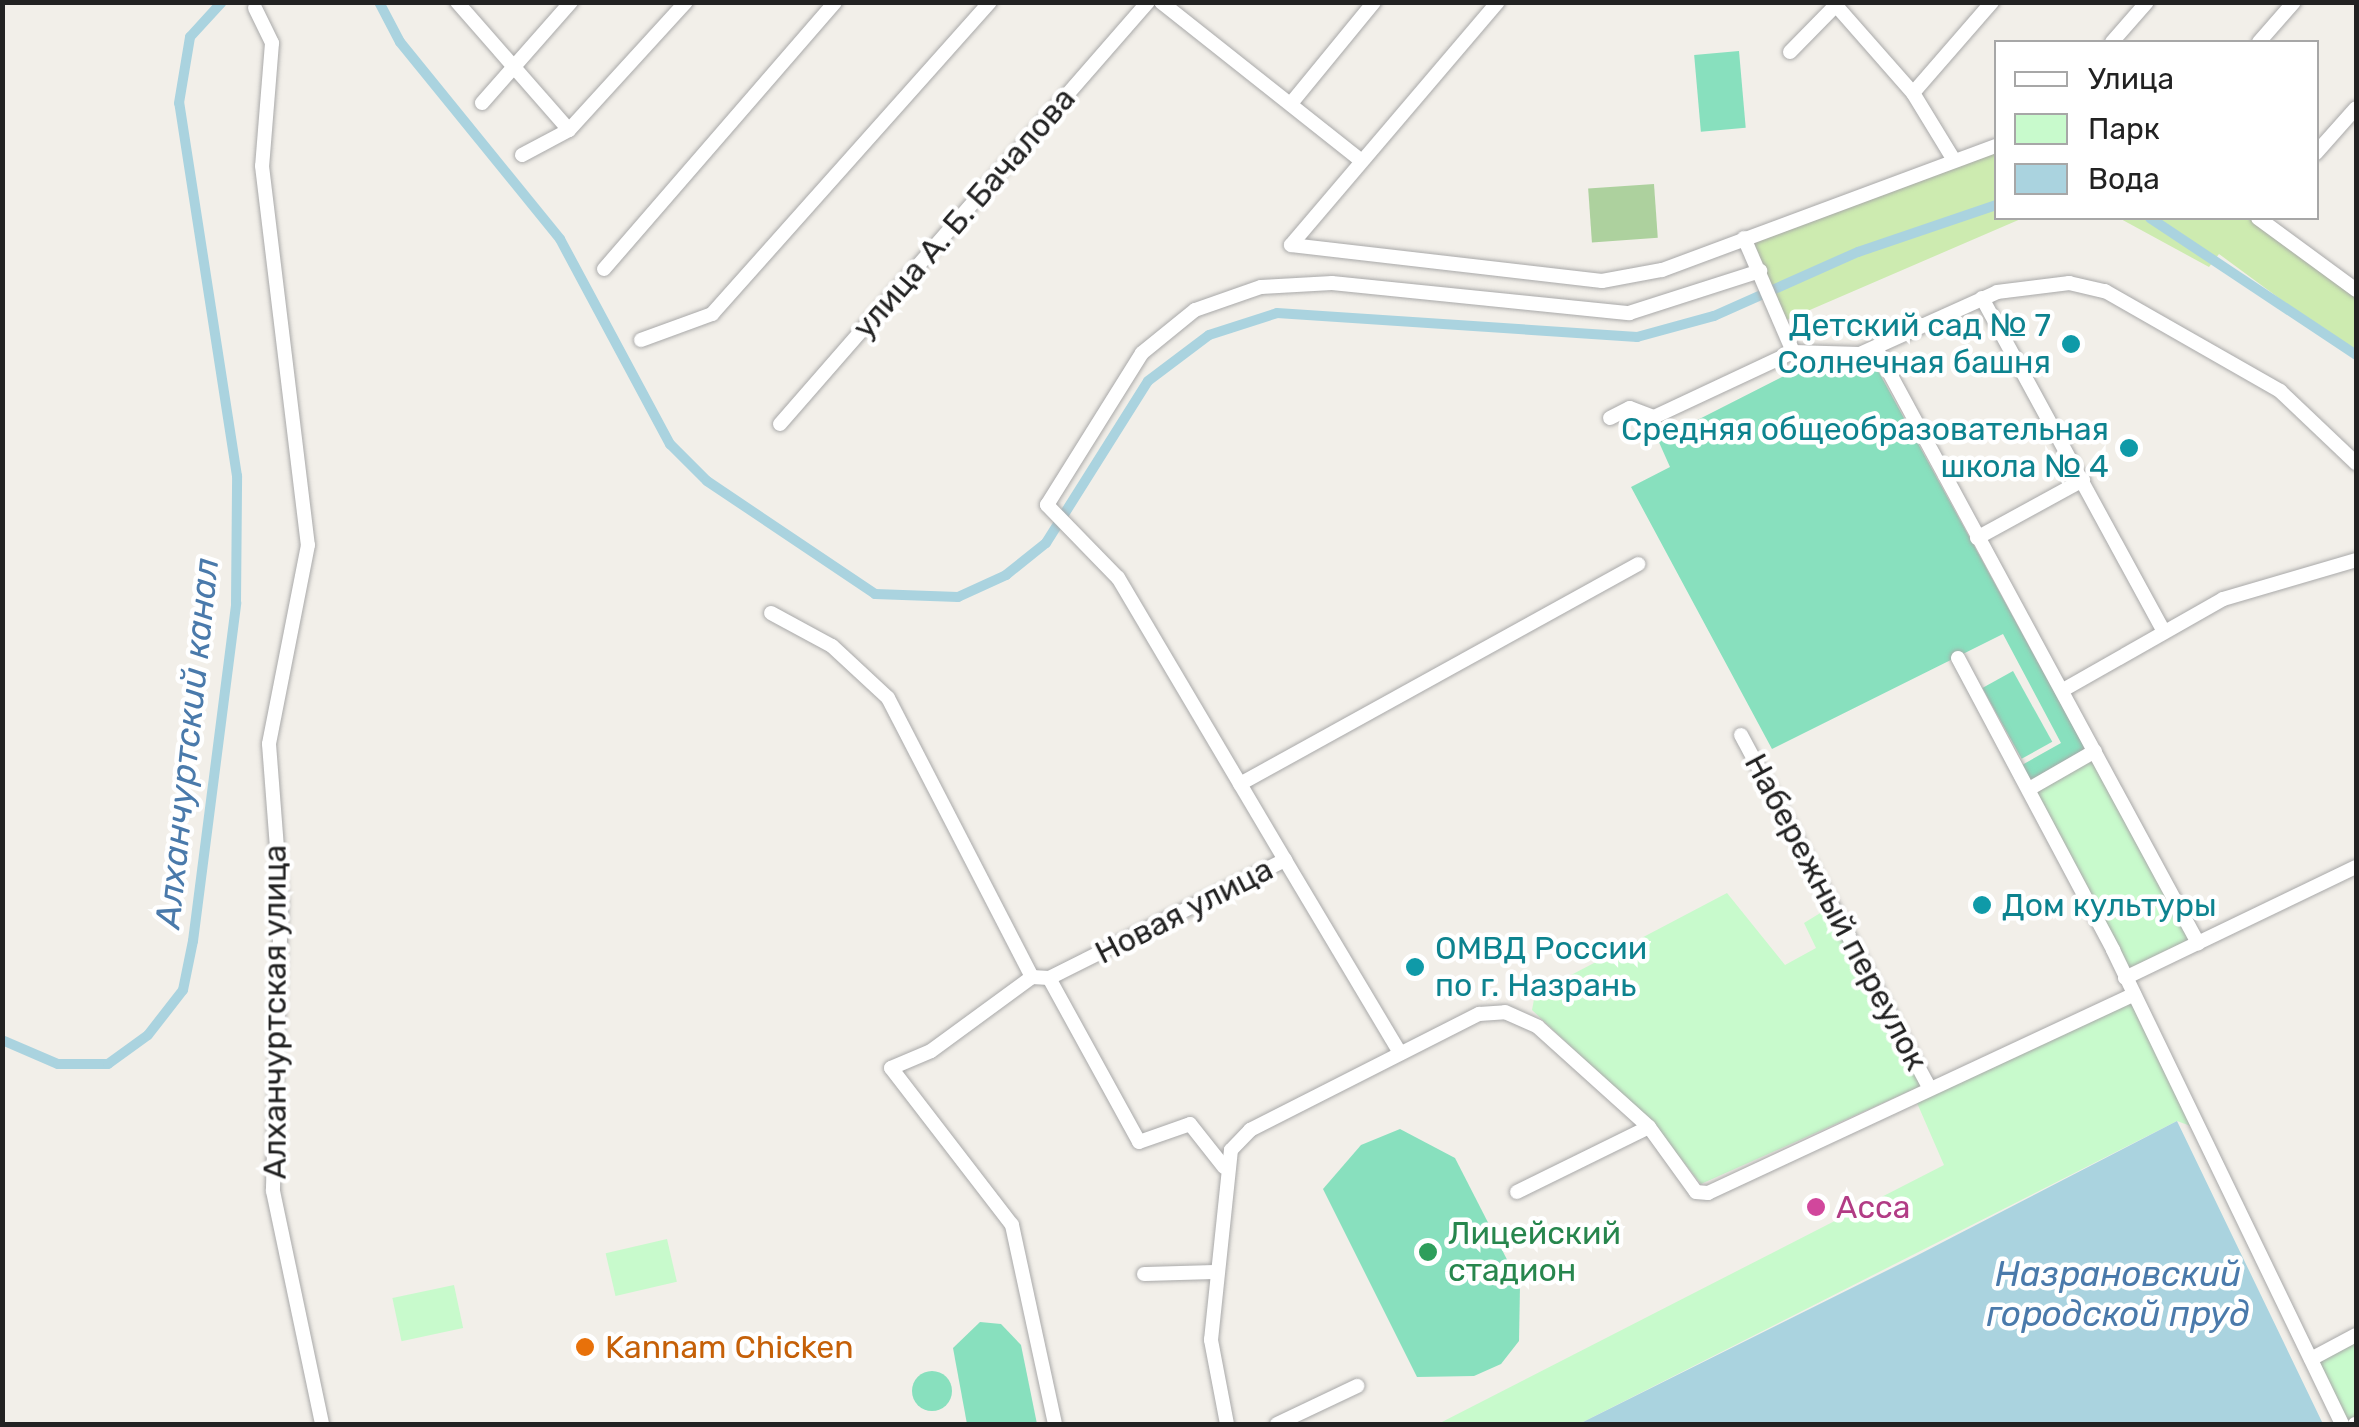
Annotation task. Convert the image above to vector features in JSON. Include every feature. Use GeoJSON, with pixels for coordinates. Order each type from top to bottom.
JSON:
{"type":"FeatureCollection","features":[{"type":"Feature","properties":{"kind":"street"},"geometry":{"type":"LineString","coordinates":[[457,2],[512,69],[570,130]]}},
{"type":"Feature","properties":{"kind":"street"},"geometry":{"type":"LineString","coordinates":[[482,104],[572,2]]}},
{"type":"Feature","properties":{"kind":"street"},"geometry":{"type":"LineString","coordinates":[[522,155],[570,130],[686,2]]}},
{"type":"Feature","properties":{"kind":"street"},"geometry":{"type":"LineString","coordinates":[[604,268],[834,2]]}},
{"type":"Feature","properties":{"kind":"street","name":"улица А. Б. Бачалова"},"geometry":{"type":"LineString","coordinates":[[780,424],[1148,2]]}},
{"type":"Feature","properties":{"kind":"street"},"geometry":{"type":"LineString","coordinates":[[1161,2],[1293,102],[1360,160]]}},
{"type":"Feature","properties":{"kind":"street"},"geometry":{"type":"LineString","coordinates":[[1293,102],[1374,2]]}},
{"type":"Feature","properties":{"kind":"street"},"geometry":{"type":"LineString","coordinates":[[1498,2],[1360,160],[1292,245],[1602,281],[1744,238],[1952,157],[1994,146]]}},
{"type":"Feature","properties":{"kind":"street"},"geometry":{"type":"LineString","coordinates":[[1913,93],[1992,2]]}},
{"type":"Feature","properties":{"kind":"street"},"geometry":{"type":"LineString","coordinates":[[2114,40],[2147,2]]}},
{"type":"Feature","properties":{"kind":"street"},"geometry":{"type":"LineString","coordinates":[[2261,40],[2294,2]]}},
{"type":"Feature","properties":{"kind":"street"},"geometry":{"type":"LineString","coordinates":[[641,340],[712,314],[987,4]]}},
{"type":"Feature","properties":{"kind":"street"},"geometry":{"type":"LineString","coordinates":[[1790,52],[1836,4],[1913,93],[1952,157]]}},
{"type":"Feature","properties":{"kind":"street","name":"Алханчуртская улица"},"geometry":{"type":"LineString","coordinates":[[255,8],[272,43],[262,166],[308,545],[269,744],[281,901],[271,1139],[274,1191],[285,1214],[322,1424]]}},
{"type":"Feature","properties":{"kind":"street"},"geometry":{"type":"LineString","coordinates":[[2319,150],[2356,108]]}},
{"type":"Feature","properties":{"kind":"street"},"geometry":{"type":"LineString","coordinates":[[2262,220],[2356,288]]}},
{"type":"Feature","properties":{"kind":"street"},"geometry":{"type":"LineString","coordinates":[[1744,238],[1793,352]]}},
{"type":"Feature","properties":{"kind":"street"},"geometry":{"type":"LineString","coordinates":[[1285,860],[1118,578],[1064,518],[1047,505],[1142,353],[1211,304],[1261,287],[1332,282],[1629,313],[1763,277]]}},
{"type":"Feature","properties":{"kind":"street"},"geometry":{"type":"LineString","coordinates":[[1610,418],[1630,408],[1654,416],[1793,352],[1876,348],[1982,298],[2042,282],[2105,290],[2280,391],[2356,463]]}},
{"type":"Feature","properties":{"kind":"street"},"geometry":{"type":"LineString","coordinates":[[1982,298],[2164,632]]}},
{"type":"Feature","properties":{"kind":"street"},"geometry":{"type":"LineString","coordinates":[[1876,348],[2198,943]]}},
{"type":"Feature","properties":{"kind":"street"},"geometry":{"type":"LineString","coordinates":[[1977,538],[2083,480]]}},
{"type":"Feature","properties":{"kind":"street"},"geometry":{"type":"LineString","coordinates":[[2064,690],[2164,632],[2288,574],[2356,560]]}},
{"type":"Feature","properties":{"kind":"street"},"geometry":{"type":"LineString","coordinates":[[1240,784],[1638,564]]}},
{"type":"Feature","properties":{"kind":"street"},"geometry":{"type":"LineString","coordinates":[[771,613],[832,646],[888,698],[1032,977],[932,1051],[892,1068],[1012,1226],[1055,1424]]}},
{"type":"Feature","properties":{"kind":"street"},"geometry":{"type":"LineString","coordinates":[[1958,658],[2126,978],[2342,1424]]}},
{"type":"Feature","properties":{"kind":"street","name":"Набережный переулок"},"geometry":{"type":"LineString","coordinates":[[1741,736],[1930,1089]]}},
{"type":"Feature","properties":{"kind":"street"},"geometry":{"type":"LineString","coordinates":[[2029,789],[2095,751]]}},
{"type":"Feature","properties":{"kind":"street","name":"Новая улица"},"geometry":{"type":"LineString","coordinates":[[1032,977],[1049,978],[1285,860],[1400,1053]]}},
{"type":"Feature","properties":{"kind":"street"},"geometry":{"type":"LineString","coordinates":[[2126,978],[2356,867]]}},
{"type":"Feature","properties":{"kind":"street"},"geometry":{"type":"LineString","coordinates":[[1049,978],[1139,1142],[1190,1124],[1224,1167]]}},
{"type":"Feature","properties":{"kind":"street"},"geometry":{"type":"LineString","coordinates":[[1227,1424],[1210,1340],[1224,1167],[1250,1130],[1479,1014],[1516,1015],[1648,1127],[1688,1184],[1708,1193],[2134,994]]}},
{"type":"Feature","properties":{"kind":"street"},"geometry":{"type":"LineString","coordinates":[[1517,1192],[1648,1127]]}},
{"type":"Feature","properties":{"kind":"street"},"geometry":{"type":"LineString","coordinates":[[1144,1274],[1216,1272]]}},
{"type":"Feature","properties":{"kind":"street"},"geometry":{"type":"LineString","coordinates":[[2311,1358],[2356,1335]]}},
{"type":"Feature","properties":{"kind":"street"},"geometry":{"type":"LineString","coordinates":[[1276,1424],[1358,1386]]}},
{"type":"Feature","properties":{"kind":"green space"},"geometry":{"type":"Polygon","coordinates":[[[1739,51],[1746,128],[1701,132],[1694,55],[1739,51]]]}},
{"type":"Feature","properties":{"kind":"green space"},"geometry":{"type":"Polygon","coordinates":[[[1994,147],[1994,220],[2018,220],[1782,322],[1744,238],[1994,147]]]}},
{"type":"Feature","properties":{"kind":"green space"},"geometry":{"type":"Polygon","coordinates":[[[1654,184],[1658,238],[1592,242],[1588,189],[1654,184]]]}},
{"type":"Feature","properties":{"kind":"green space"},"geometry":{"type":"Polygon","coordinates":[[[2123,220],[2261,220],[2356,290],[2356,355],[2219,254],[2209,267],[2123,220]]]}},
{"type":"Feature","properties":{"kind":"green space"},"geometry":{"type":"Polygon","coordinates":[[[1823,356],[1870,356],[2086,750],[2031,782],[2022,765],[2061,743],[2003,634],[1772,749],[1631,487],[1670,467],[1658,440],[1823,356]]]}},
{"type":"Feature","properties":{"kind":"green space"},"geometry":{"type":"Polygon","coordinates":[[[2013,671],[2052,742],[2022,759],[1982,688],[2013,671]]]}},
{"type":"Feature","properties":{"kind":"green space"},"geometry":{"type":"Polygon","coordinates":[[[2089,740],[2197,943],[2129,979],[2021,776],[2089,740]]]}},
{"type":"Feature","properties":{"kind":"green space"},"geometry":{"type":"Polygon","coordinates":[[[1727,893],[1785,965],[1816,948],[1804,923],[1830,907],[1923,1085],[1701,1184],[1656,1127],[1532,1010],[1535,994],[1727,893]]]}},
{"type":"Feature","properties":{"kind":"green space"},"geometry":{"type":"Polygon","coordinates":[[[2134,994],[2199,1129],[2177,1121],[1579,1424],[1438,1424],[1944,1165],[1914,1096],[2134,994]]]}},
{"type":"Feature","properties":{"kind":"green space"},"geometry":{"type":"Polygon","coordinates":[[[1400,1129],[1455,1158],[1520,1285],[1519,1341],[1501,1364],[1474,1376],[1417,1377],[1323,1189],[1361,1145],[1400,1129]]]}},
{"type":"Feature","properties":{"kind":"green space"},"geometry":{"type":"Polygon","coordinates":[[[667,1239],[677,1282],[616,1296],[606,1253],[667,1239]]]}},
{"type":"Feature","properties":{"kind":"green space"},"geometry":{"type":"Polygon","coordinates":[[[454,1285],[463,1328],[402,1341],[392,1298],[454,1285]]]}},
{"type":"Feature","properties":{"kind":"green space"},"geometry":{"type":"Polygon","coordinates":[[[980,1322],[1001,1324],[1021,1345],[1037,1424],[967,1424],[953,1348],[980,1322]]]}},
{"type":"Feature","properties":{"kind":"green space"},"geometry":{"type":"Polygon","coordinates":[[[2356,1335],[2356,1424],[2342,1424],[2311,1359],[2356,1335]]]}},
{"type":"Feature","properties":{"kind":"green space"},"geometry":{"type":"Polygon","coordinates":[[[932,1371],[946,1377],[952,1391],[946,1405],[932,1411],[918,1405],[912,1391],[918,1377],[932,1371]]]}},
{"type":"Feature","properties":{"kind":"water","name":"Назрановский городской пруд"},"geometry":{"type":"Polygon","coordinates":[[[2177,1121],[2323,1424],[1579,1424],[1916,1256],[2177,1121]]]}},
{"type":"Feature","properties":{"kind":"waterway","name":"Алханчуртский канал"},"geometry":{"type":"LineString","coordinates":[[2,1040],[58,1064],[108,1064],[148,1035],[183,990],[193,941],[236,603],[237,476],[179,103],[190,37],[222,2]]}},
{"type":"Feature","properties":{"kind":"waterway","name":"Алханчуртский канал"},"geometry":{"type":"LineString","coordinates":[[379,2],[400,42],[560,239],[670,444],[707,481],[875,594],[958,597],[1006,575],[1046,543],[1148,381],[1209,335],[1277,313],[1637,337],[1714,316],[1858,252],[1994,206]]}},
{"type":"Feature","properties":{"kind":"waterway","name":"Алханчуртский канал"},"geometry":{"type":"LineString","coordinates":[[2153,220],[2356,355]]}},
{"type":"Feature","properties":{"kind":"place","name":"Детский сад № 7 Солнечная башня"},"geometry":{"type":"Point","coordinates":[2071,344]}},
{"type":"Feature","properties":{"kind":"place","name":"Средняя общеобразовательная школа № 4"},"geometry":{"type":"Point","coordinates":[2129,448]}},
{"type":"Feature","properties":{"kind":"place","name":"Дом культуры"},"geometry":{"type":"Point","coordinates":[1982,905]}},
{"type":"Feature","properties":{"kind":"place","name":"ОМВД России по г. Назрань"},"geometry":{"type":"Point","coordinates":[1415,967]}},
{"type":"Feature","properties":{"kind":"place","name":"Асса"},"geometry":{"type":"Point","coordinates":[1816,1207]}},
{"type":"Feature","properties":{"kind":"place","name":"Лицейский стадион"},"geometry":{"type":"Point","coordinates":[1428,1252]}},
{"type":"Feature","properties":{"kind":"place","name":"Kannam Chicken"},"geometry":{"type":"Point","coordinates":[585,1347]}}]}
